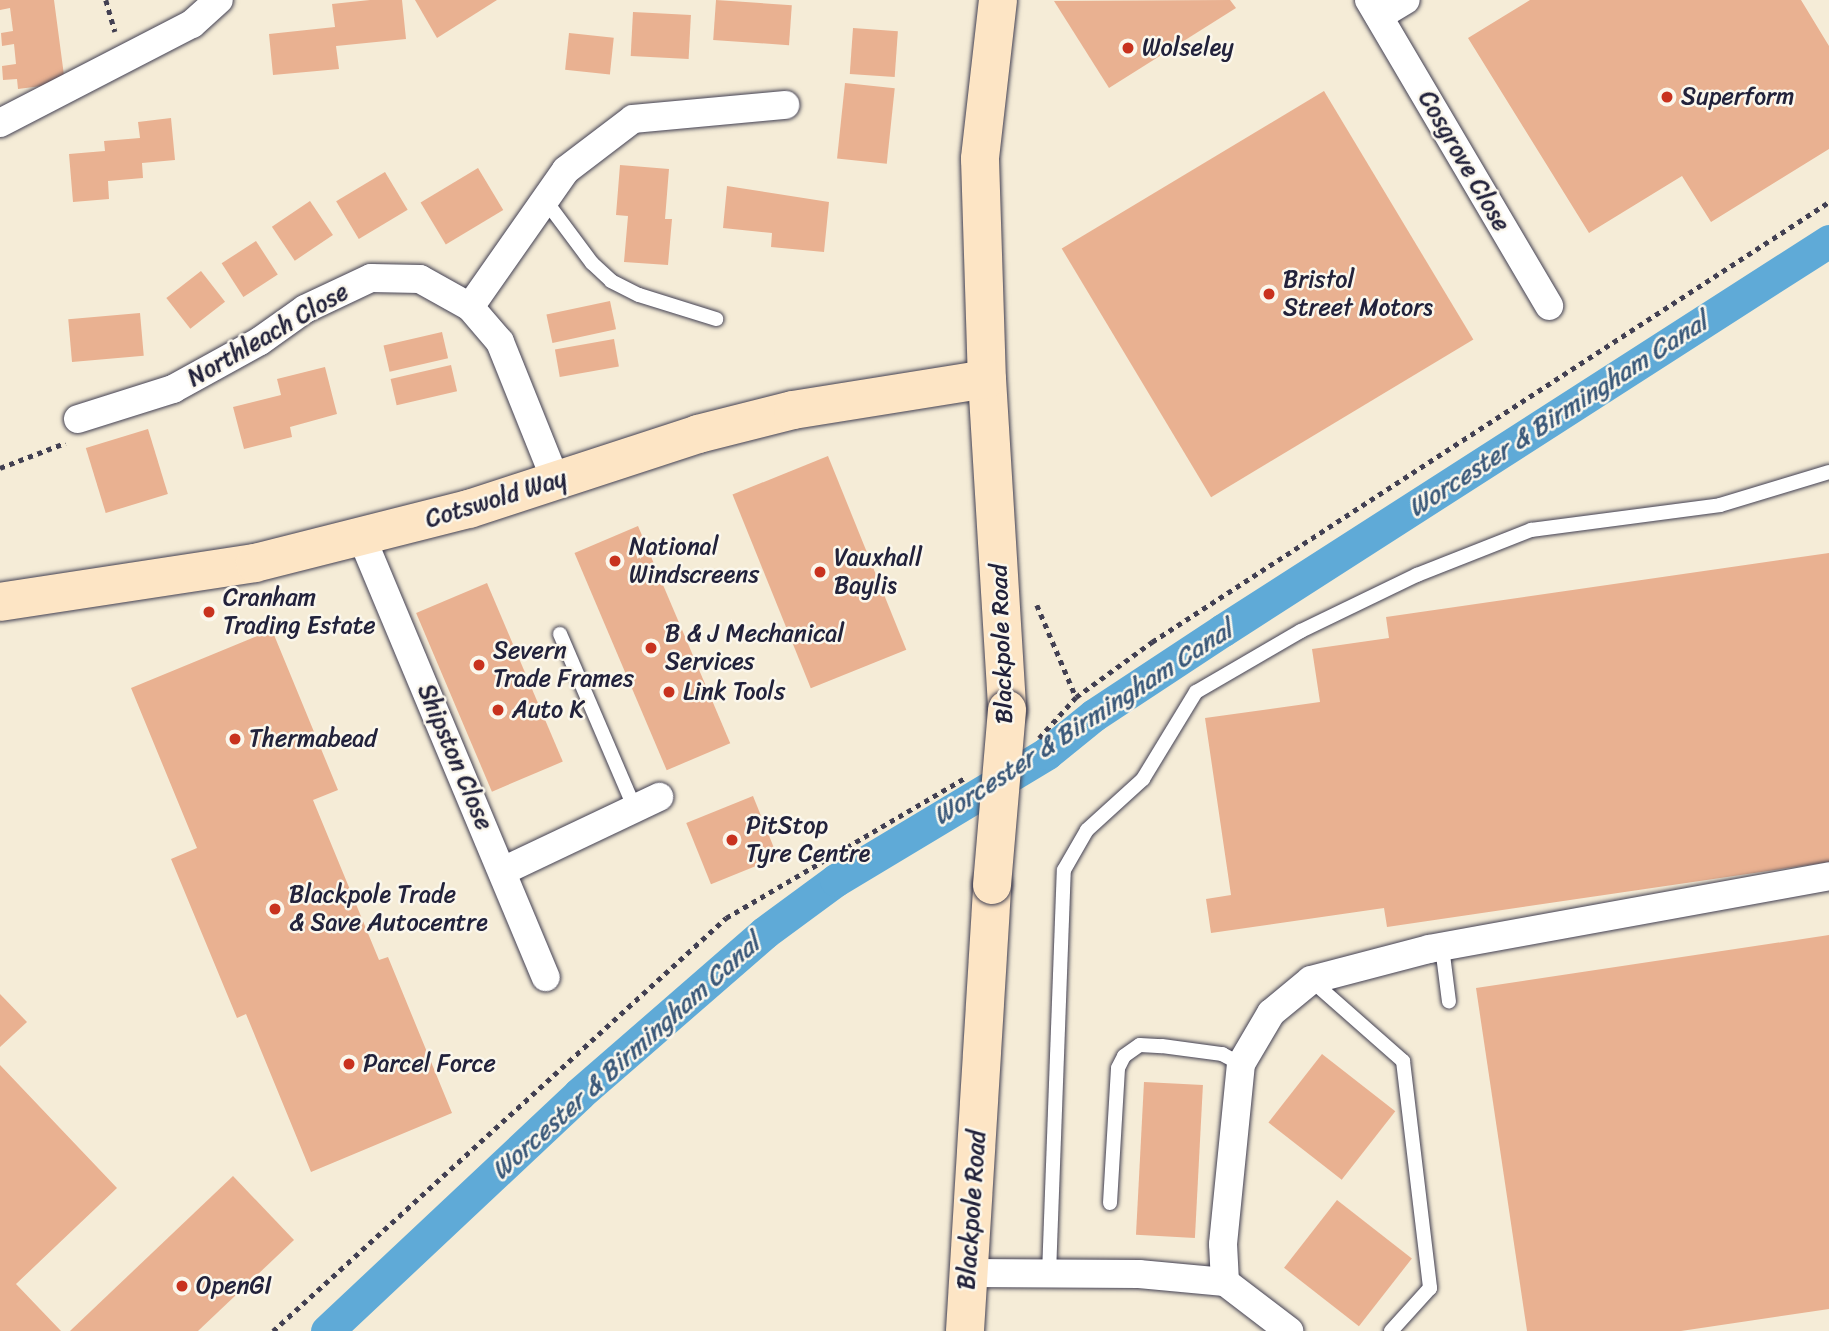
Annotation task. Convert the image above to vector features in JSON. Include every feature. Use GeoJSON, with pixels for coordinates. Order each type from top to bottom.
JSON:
{"type":"FeatureCollection","features":[{"type":"Feature","properties":{"kind":"main road","name":"Blackpole Road"},"geometry":{"type":"LineString","coordinates":[[965,1331],[992,885],[1007,710],[987,379],[980,159],[998,0]]}},
{"type":"Feature","properties":{"kind":"main road","name":"Cotswold Way"},"geometry":{"type":"LineString","coordinates":[[0,602],[153,582],[362,538],[556,481],[698,434],[793,410],[987,379]]}},
{"type":"Feature","properties":{"kind":"street"},"geometry":{"type":"LineString","coordinates":[[0,123],[192,24],[219,0]]}},
{"type":"Feature","properties":{"kind":"street","name":"Cosgrove Close"},"geometry":{"type":"LineString","coordinates":[[1406,0],[1374,8],[1549,306]]}},
{"type":"Feature","properties":{"kind":"street"},"geometry":{"type":"LineString","coordinates":[[470,307],[566,170],[633,119],[785,105]]}},
{"type":"Feature","properties":{"kind":"street","name":"Northleach Close"},"geometry":{"type":"LineString","coordinates":[[78,419],[173,389],[260,341],[304,309],[371,278],[420,279],[470,307],[500,342],[556,481]]}},
{"type":"Feature","properties":{"kind":"street","name":"Shipston Close"},"geometry":{"type":"LineString","coordinates":[[362,538],[546,976]]}},
{"type":"Feature","properties":{"kind":"street"},"geometry":{"type":"LineString","coordinates":[[503,871],[647,803]]}},
{"type":"Feature","properties":{"kind":"street"},"geometry":{"type":"LineString","coordinates":[[1225,1282],[1223,1244],[1241,1065],[1271,1013],[1311,980],[1442,947],[1829,876]]}},
{"type":"Feature","properties":{"kind":"street"},"geometry":{"type":"LineString","coordinates":[[969,1273],[1225,1282],[1289,1331]]}},
{"type":"Feature","properties":{"kind":"lane"},"geometry":{"type":"LineString","coordinates":[[545,200],[592,263],[611,281],[639,295],[716,319]]}},
{"type":"Feature","properties":{"kind":"lane"},"geometry":{"type":"LineString","coordinates":[[1049,1274],[1064,870],[1087,830],[1143,779],[1196,692],[1244,661],[1417,575],[1531,530],[1720,505],[1829,472]]}},
{"type":"Feature","properties":{"kind":"lane"},"geometry":{"type":"LineString","coordinates":[[560,634],[647,803]]}},
{"type":"Feature","properties":{"kind":"lane"},"geometry":{"type":"LineString","coordinates":[[1442,947],[1450,1002]]}},
{"type":"Feature","properties":{"kind":"lane"},"geometry":{"type":"LineString","coordinates":[[1311,980],[1403,1061],[1430,1289],[1391,1331]]}},
{"type":"Feature","properties":{"kind":"lane"},"geometry":{"type":"LineString","coordinates":[[1110,1203],[1118,1069],[1124,1056],[1140,1045],[1162,1046],[1223,1054],[1241,1065]]}},
{"type":"Feature","properties":{"kind":"path"},"geometry":{"type":"LineString","coordinates":[[1047,733],[1076,697],[1427,459],[1829,202]]}},
{"type":"Feature","properties":{"kind":"path"},"geometry":{"type":"LineString","coordinates":[[0,468],[66,443],[78,419]]}},
{"type":"Feature","properties":{"kind":"path"},"geometry":{"type":"LineString","coordinates":[[999,572],[1039,607],[1076,697]]}},
{"type":"Feature","properties":{"kind":"path"},"geometry":{"type":"LineString","coordinates":[[273,1331],[726,918],[954,783]]}},
{"type":"Feature","properties":{"kind":"building"},"geometry":{"type":"Polygon","coordinates":[[[0,0],[54,0],[65,83],[18,89],[17,79],[3,80],[2,66],[16,64],[14,44],[2,46],[1,33],[13,31],[10,8],[0,10],[0,0]]]}},
{"type":"Feature","properties":{"kind":"building"},"geometry":{"type":"Polygon","coordinates":[[[402,0],[406,39],[336,46],[339,69],[273,75],[269,34],[335,27],[332,4],[402,0]]]}},
{"type":"Feature","properties":{"kind":"building"},"geometry":{"type":"Polygon","coordinates":[[[415,0],[497,0],[437,38],[415,0]]]}},
{"type":"Feature","properties":{"kind":"building"},"geometry":{"type":"Polygon","coordinates":[[[716,0],[792,5],[789,45],[713,40],[716,0]]]}},
{"type":"Feature","properties":{"kind":"building","name":"Wolseley"},"geometry":{"type":"Polygon","coordinates":[[[1230,0],[1236,8],[1109,88],[1054,1],[1230,0]]]}},
{"type":"Feature","properties":{"kind":"building","name":"Superform"},"geometry":{"type":"Polygon","coordinates":[[[1530,0],[1801,0],[1829,46],[1829,149],[1711,222],[1682,176],[1589,233],[1468,38],[1530,0]]]}},
{"type":"Feature","properties":{"kind":"building"},"geometry":{"type":"Polygon","coordinates":[[[633,12],[691,15],[689,59],[631,56],[633,12]]]}},
{"type":"Feature","properties":{"kind":"building"},"geometry":{"type":"Polygon","coordinates":[[[853,28],[898,31],[895,77],[850,74],[853,28]]]}},
{"type":"Feature","properties":{"kind":"building"},"geometry":{"type":"Polygon","coordinates":[[[569,33],[614,38],[610,75],[565,70],[569,33]]]}},
{"type":"Feature","properties":{"kind":"building"},"geometry":{"type":"Polygon","coordinates":[[[845,83],[895,88],[887,164],[837,159],[845,83]]]}},
{"type":"Feature","properties":{"kind":"building","name":"Bristol Street Motors"},"geometry":{"type":"Polygon","coordinates":[[[1324,91],[1473,340],[1211,497],[1062,249],[1324,91]]]}},
{"type":"Feature","properties":{"kind":"building"},"geometry":{"type":"Polygon","coordinates":[[[171,118],[175,160],[142,163],[143,178],[108,181],[109,199],[73,202],[69,154],[105,151],[104,141],[140,138],[138,122],[171,118]]]}},
{"type":"Feature","properties":{"kind":"building"},"geometry":{"type":"Polygon","coordinates":[[[620,165],[669,169],[665,219],[672,219],[668,265],[624,262],[628,216],[616,215],[620,165]]]}},
{"type":"Feature","properties":{"kind":"building"},"geometry":{"type":"Polygon","coordinates":[[[478,168],[503,210],[446,245],[421,203],[478,168]]]}},
{"type":"Feature","properties":{"kind":"building"},"geometry":{"type":"Polygon","coordinates":[[[385,172],[408,210],[359,239],[336,201],[385,172]]]}},
{"type":"Feature","properties":{"kind":"building"},"geometry":{"type":"Polygon","coordinates":[[[727,186],[829,202],[824,252],[771,247],[772,233],[723,228],[727,186]]]}},
{"type":"Feature","properties":{"kind":"building"},"geometry":{"type":"Polygon","coordinates":[[[310,201],[333,235],[295,261],[272,227],[310,201]]]}},
{"type":"Feature","properties":{"kind":"building"},"geometry":{"type":"Polygon","coordinates":[[[256,241],[278,275],[243,297],[222,263],[256,241]]]}},
{"type":"Feature","properties":{"kind":"building"},"geometry":{"type":"Polygon","coordinates":[[[201,271],[225,302],[190,329],[166,298],[201,271]]]}},
{"type":"Feature","properties":{"kind":"building"},"geometry":{"type":"Polygon","coordinates":[[[610,301],[616,329],[552,343],[546,315],[610,301]]]}},
{"type":"Feature","properties":{"kind":"building"},"geometry":{"type":"Polygon","coordinates":[[[140,313],[144,356],[72,362],[68,319],[140,313]]]}},
{"type":"Feature","properties":{"kind":"building"},"geometry":{"type":"Polygon","coordinates":[[[442,332],[448,358],[390,372],[384,345],[442,332]]]}},
{"type":"Feature","properties":{"kind":"building"},"geometry":{"type":"Polygon","coordinates":[[[614,339],[619,367],[560,377],[555,349],[614,339]]]}},
{"type":"Feature","properties":{"kind":"building"},"geometry":{"type":"Polygon","coordinates":[[[451,365],[457,391],[397,405],[391,379],[451,365]]]}},
{"type":"Feature","properties":{"kind":"building"},"geometry":{"type":"Polygon","coordinates":[[[325,367],[337,414],[290,427],[292,437],[244,449],[233,407],[281,395],[277,379],[325,367]]]}},
{"type":"Feature","properties":{"kind":"building"},"geometry":{"type":"Polygon","coordinates":[[[148,429],[168,494],[106,513],[86,448],[148,429]]]}},
{"type":"Feature","properties":{"kind":"building","name":"Vauxhall Baylis"},"geometry":{"type":"Polygon","coordinates":[[[828,456],[906,650],[811,688],[733,495],[828,456]]]}},
{"type":"Feature","properties":{"kind":"building"},"geometry":{"type":"Polygon","coordinates":[[[638,526],[730,743],[667,770],[574,553],[638,526]]]}},
{"type":"Feature","properties":{"kind":"building"},"geometry":{"type":"Polygon","coordinates":[[[1829,553],[1829,862],[1387,927],[1384,908],[1211,933],[1206,899],[1231,895],[1205,718],[1320,702],[1312,649],[1389,638],[1386,617],[1829,553]]]}},
{"type":"Feature","properties":{"kind":"building"},"geometry":{"type":"Polygon","coordinates":[[[487,583],[563,762],[492,792],[416,613],[487,583]]]}},
{"type":"Feature","properties":{"kind":"building"},"geometry":{"type":"Polygon","coordinates":[[[272,630],[338,790],[313,800],[379,960],[388,957],[452,1113],[311,1172],[246,1014],[237,1018],[171,859],[197,848],[131,688],[272,630]]]}},
{"type":"Feature","properties":{"kind":"building","name":"PitStop Tyre Centre"},"geometry":{"type":"Polygon","coordinates":[[[753,796],[778,857],[711,884],[686,823],[753,796]]]}},
{"type":"Feature","properties":{"kind":"building"},"geometry":{"type":"Polygon","coordinates":[[[1829,935],[1829,1309],[1681,1331],[1527,1331],[1476,988],[1829,935]]]}},
{"type":"Feature","properties":{"kind":"building"},"geometry":{"type":"Polygon","coordinates":[[[0,994],[27,1022],[0,1047],[0,994]]]}},
{"type":"Feature","properties":{"kind":"building"},"geometry":{"type":"Polygon","coordinates":[[[1322,1054],[1395,1111],[1342,1180],[1268,1123],[1322,1054]]]}},
{"type":"Feature","properties":{"kind":"building"},"geometry":{"type":"Polygon","coordinates":[[[0,1065],[117,1188],[16,1284],[61,1331],[0,1331],[0,1065]]]}},
{"type":"Feature","properties":{"kind":"building"},"geometry":{"type":"Polygon","coordinates":[[[1144,1082],[1203,1085],[1195,1238],[1136,1235],[1144,1082]]]}},
{"type":"Feature","properties":{"kind":"building","name":"OpenGI"},"geometry":{"type":"Polygon","coordinates":[[[233,1176],[294,1240],[198,1331],[70,1331],[233,1176]]]}},
{"type":"Feature","properties":{"kind":"building"},"geometry":{"type":"Polygon","coordinates":[[[1337,1200],[1412,1258],[1359,1326],[1284,1268],[1337,1200]]]}},
{"type":"Feature","properties":{"kind":"waterway","name":"Worcester & Birmingham Canal"},"geometry":{"type":"LineString","coordinates":[[327,1331],[579,1094],[764,933],[836,880],[1047,753],[1094,715],[1223,630],[1829,241]]}},
{"type":"Feature","properties":{"kind":"place","name":"Wolseley"},"geometry":{"type":"Point","coordinates":[1128,48]}},
{"type":"Feature","properties":{"kind":"place","name":"Superform"},"geometry":{"type":"Point","coordinates":[1667,97]}},
{"type":"Feature","properties":{"kind":"place","name":"Bristol Street Motors"},"geometry":{"type":"Point","coordinates":[1269,294]}},
{"type":"Feature","properties":{"kind":"place","name":"National Windscreens"},"geometry":{"type":"Point","coordinates":[615,561]}},
{"type":"Feature","properties":{"kind":"place","name":"Vauxhall Baylis"},"geometry":{"type":"Point","coordinates":[820,572]}},
{"type":"Feature","properties":{"kind":"place","name":"Cranham Trading Estate"},"geometry":{"type":"Point","coordinates":[209,612]}},
{"type":"Feature","properties":{"kind":"place","name":"B & J Mechanical Services"},"geometry":{"type":"Point","coordinates":[651,648]}},
{"type":"Feature","properties":{"kind":"place","name":"Severn Trade Frames"},"geometry":{"type":"Point","coordinates":[479,665]}},
{"type":"Feature","properties":{"kind":"place","name":"Link Tools"},"geometry":{"type":"Point","coordinates":[669,692]}},
{"type":"Feature","properties":{"kind":"place","name":"Auto K"},"geometry":{"type":"Point","coordinates":[498,710]}},
{"type":"Feature","properties":{"kind":"place","name":"Thermabead"},"geometry":{"type":"Point","coordinates":[235,739]}},
{"type":"Feature","properties":{"kind":"place","name":"PitStop Tyre Centre"},"geometry":{"type":"Point","coordinates":[732,840]}},
{"type":"Feature","properties":{"kind":"place","name":"Blackpole Trade & Save Autocentre"},"geometry":{"type":"Point","coordinates":[275,909]}},
{"type":"Feature","properties":{"kind":"place","name":"Parcel Force"},"geometry":{"type":"Point","coordinates":[349,1064]}},
{"type":"Feature","properties":{"kind":"place","name":"OpenGI"},"geometry":{"type":"Point","coordinates":[182,1286]}}]}
